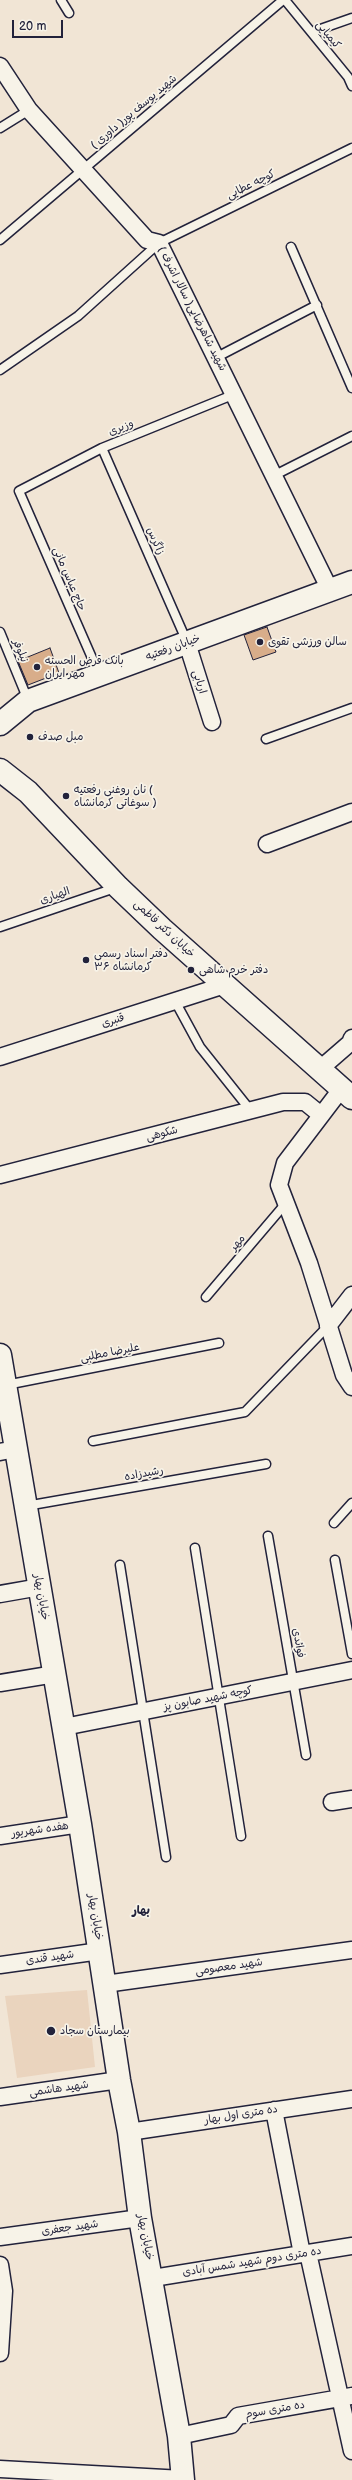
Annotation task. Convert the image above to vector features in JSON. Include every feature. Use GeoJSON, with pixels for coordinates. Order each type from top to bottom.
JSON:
{"type":"FeatureCollection","features":[{"type":"Feature","properties":{"kind":"main road","name":"خیابان رفعتیه"},"geometry":{"type":"LineString","coordinates":[[0,724],[28,701],[352,582]]}},
{"type":"Feature","properties":{"kind":"main road","name":"خیابان دکتر فاطمی"},"geometry":{"type":"LineString","coordinates":[[0,770],[28,792],[118,887],[225,985],[347,1093]]}},
{"type":"Feature","properties":{"kind":"main road","name":"خیابان بهار"},"geometry":{"type":"LineString","coordinates":[[0,1355],[5,1385],[8,1450],[26,1506],[55,1674],[106,1984],[119,2080],[129,2132],[140,2218],[153,2278],[179,2436],[183,2480]]}},
{"type":"Feature","properties":{"kind":"street","name":"شهید شاهرضایی( سالار اشرف )"},"geometry":{"type":"LineString","coordinates":[[0,66],[29,110],[147,240],[159,243],[235,394],[330,590]]}},
{"type":"Feature","properties":{"kind":"street","name":"اربابی"},"geometry":{"type":"LineString","coordinates":[[187,643],[212,722]]}},
{"type":"Feature","properties":{"kind":"street"},"geometry":{"type":"LineString","coordinates":[[267,844],[352,812]]}},
{"type":"Feature","properties":{"kind":"street","name":"قنبری"},"geometry":{"type":"LineString","coordinates":[[0,1057],[225,985]]}},
{"type":"Feature","properties":{"kind":"street"},"geometry":{"type":"LineString","coordinates":[[320,1069],[350,1043],[352,1038]]}},
{"type":"Feature","properties":{"kind":"street"},"geometry":{"type":"LineString","coordinates":[[347,1093],[321,1115],[285,1163],[280,1185],[309,1263],[344,1375],[352,1387]]}},
{"type":"Feature","properties":{"kind":"street","name":"شکوهی"},"geometry":{"type":"LineString","coordinates":[[0,1175],[283,1102],[305,1102],[321,1115]]}},
{"type":"Feature","properties":{"kind":"street"},"geometry":{"type":"LineString","coordinates":[[328,1326],[352,1295]]}},
{"type":"Feature","properties":{"kind":"street"},"geometry":{"type":"LineString","coordinates":[[0,1594],[40,1587]]}},
{"type":"Feature","properties":{"kind":"street","name":"کوچه شهید صابون پز"},"geometry":{"type":"LineString","coordinates":[[64,1727],[352,1670]]}},
{"type":"Feature","properties":{"kind":"street"},"geometry":{"type":"LineString","coordinates":[[0,1683],[55,1674]]}},
{"type":"Feature","properties":{"kind":"street"},"geometry":{"type":"LineString","coordinates":[[332,1802],[352,1799]]}},
{"type":"Feature","properties":{"kind":"street","name":"هفده شهریور"},"geometry":{"type":"LineString","coordinates":[[0,1836],[80,1824]]}},
{"type":"Feature","properties":{"kind":"street","name":"شهید معصومی"},"geometry":{"type":"LineString","coordinates":[[106,1984],[352,1950]]}},
{"type":"Feature","properties":{"kind":"street","name":"شهید قندی"},"geometry":{"type":"LineString","coordinates":[[0,1966],[100,1951]]}},
{"type":"Feature","properties":{"kind":"street","name":"شهید هاشمی"},"geometry":{"type":"LineString","coordinates":[[0,2097],[119,2080]]}},
{"type":"Feature","properties":{"kind":"street","name":"ده متری اول بهار"},"geometry":{"type":"LineString","coordinates":[[129,2132],[352,2099]]}},
{"type":"Feature","properties":{"kind":"street"},"geometry":{"type":"LineString","coordinates":[[274,2110],[305,2254],[346,2397],[352,2451]]}},
{"type":"Feature","properties":{"kind":"street","name":"شهید جعفری"},"geometry":{"type":"LineString","coordinates":[[0,2237],[140,2218]]}},
{"type":"Feature","properties":{"kind":"street","name":"ده متری دوم شهید شمس آبادی"},"geometry":{"type":"LineString","coordinates":[[153,2278],[352,2246]]}},
{"type":"Feature","properties":{"kind":"street"},"geometry":{"type":"LineString","coordinates":[[0,2265],[4,2291],[0,2353]]}},
{"type":"Feature","properties":{"kind":"street","name":"ده متری سوم"},"geometry":{"type":"LineString","coordinates":[[179,2436],[232,2425],[238,2416],[346,2397]]}},
{"type":"Feature","properties":{"kind":"street"},"geometry":{"type":"LineString","coordinates":[[0,2469],[183,2480]]}},
{"type":"Feature","properties":{"kind":"lane"},"geometry":{"type":"LineString","coordinates":[[61,0],[69,13]]}},
{"type":"Feature","properties":{"kind":"lane","name":"کیمیایی"},"geometry":{"type":"LineString","coordinates":[[284,0],[348,77],[352,86]]}},
{"type":"Feature","properties":{"kind":"lane","name":"شهید یوسف پور( داوری )"},"geometry":{"type":"LineString","coordinates":[[0,240],[284,0]]}},
{"type":"Feature","properties":{"kind":"lane"},"geometry":{"type":"LineString","coordinates":[[312,32],[352,18]]}},
{"type":"Feature","properties":{"kind":"lane"},"geometry":{"type":"LineString","coordinates":[[0,128],[29,110]]}},
{"type":"Feature","properties":{"kind":"lane","name":"کوچه عطایی"},"geometry":{"type":"LineString","coordinates":[[0,370],[78,316],[159,243],[352,148]]}},
{"type":"Feature","properties":{"kind":"lane"},"geometry":{"type":"LineString","coordinates":[[291,247],[352,388]]}},
{"type":"Feature","properties":{"kind":"lane"},"geometry":{"type":"LineString","coordinates":[[217,358],[317,305]]}},
{"type":"Feature","properties":{"kind":"lane","name":"وزیری"},"geometry":{"type":"LineString","coordinates":[[19,491],[102,448],[235,394]]}},
{"type":"Feature","properties":{"kind":"lane"},"geometry":{"type":"LineString","coordinates":[[275,476],[352,436]]}},
{"type":"Feature","properties":{"kind":"lane","name":"زاگرس"},"geometry":{"type":"LineString","coordinates":[[102,448],[187,643]]}},
{"type":"Feature","properties":{"kind":"lane","name":"حاج عباس مانی"},"geometry":{"type":"LineString","coordinates":[[19,491],[99,675]]}},
{"type":"Feature","properties":{"kind":"lane","name":"نیلوفر"},"geometry":{"type":"LineString","coordinates":[[0,632],[28,701]]}},
{"type":"Feature","properties":{"kind":"lane"},"geometry":{"type":"LineString","coordinates":[[266,739],[352,708]]}},
{"type":"Feature","properties":{"kind":"lane","name":"الهیاری"},"geometry":{"type":"LineString","coordinates":[[0,927],[118,887]]}},
{"type":"Feature","properties":{"kind":"lane"},"geometry":{"type":"LineString","coordinates":[[175,1001],[200,1047],[251,1111]]}},
{"type":"Feature","properties":{"kind":"lane","name":"مهر"},"geometry":{"type":"LineString","coordinates":[[206,1297],[286,1203]]}},
{"type":"Feature","properties":{"kind":"lane"},"geometry":{"type":"LineString","coordinates":[[93,1441],[245,1412],[328,1326]]}},
{"type":"Feature","properties":{"kind":"lane","name":"علیرضا مطلبی"},"geometry":{"type":"LineString","coordinates":[[5,1385],[219,1344]]}},
{"type":"Feature","properties":{"kind":"lane","name":"رشیدزاده"},"geometry":{"type":"LineString","coordinates":[[26,1506],[266,1464]]}},
{"type":"Feature","properties":{"kind":"lane"},"geometry":{"type":"LineString","coordinates":[[334,1523],[352,1503]]}},
{"type":"Feature","properties":{"kind":"lane","name":"فوائدی"},"geometry":{"type":"LineString","coordinates":[[268,1536],[306,1755]]}},
{"type":"Feature","properties":{"kind":"lane"},"geometry":{"type":"LineString","coordinates":[[195,1548],[241,1836]]}},
{"type":"Feature","properties":{"kind":"lane"},"geometry":{"type":"LineString","coordinates":[[335,1560],[352,1654]]}},
{"type":"Feature","properties":{"kind":"lane"},"geometry":{"type":"LineString","coordinates":[[120,1566],[166,1858]]}},
{"type":"Feature","properties":{"kind":"shaded area","name":"بیمارستان سجاد"},"geometry":{"type":"Polygon","coordinates":[[[87,1990],[95,2067],[17,2078],[5,1996],[87,1990]]]}},
{"type":"Feature","properties":{"kind":"building","name":"سالن ورزشی تقوی"},"geometry":{"type":"Polygon","coordinates":[[[267,627],[276,652],[253,660],[244,635],[267,627]]]}},
{"type":"Feature","properties":{"kind":"building","name":"بانک قرض الحسنه مهر ایران"},"geometry":{"type":"Polygon","coordinates":[[[50,648],[59,673],[28,685],[18,661],[50,648]]]}},
{"type":"Feature","properties":{"kind":"place","name":"سالن ورزشی تقوی"},"geometry":{"type":"Point","coordinates":[260,642]}},
{"type":"Feature","properties":{"kind":"place","name":"بانک قرض الحسنه مهر ایران"},"geometry":{"type":"Point","coordinates":[37,667]}},
{"type":"Feature","properties":{"kind":"place","name":"مبل صدف"},"geometry":{"type":"Point","coordinates":[30,737]}},
{"type":"Feature","properties":{"kind":"place","name":"نان روغنی رفعتیه ( سوغاتی کرمانشاه )"},"geometry":{"type":"Point","coordinates":[66,796]}},
{"type":"Feature","properties":{"kind":"place","name":"دفتر اسناد رسمی ۳۶ کرمانشاه"},"geometry":{"type":"Point","coordinates":[86,960]}},
{"type":"Feature","properties":{"kind":"place","name":"دفتر خرم شاهی"},"geometry":{"type":"Point","coordinates":[191,970]}},
{"type":"Feature","properties":{"kind":"place","name":"بیمارستان سجاد"},"geometry":{"type":"Point","coordinates":[51,2031]}},
{"type":"Feature","properties":{"kind":"district","name":"بهار"},"geometry":{"type":"Point","coordinates":[141,1911]}}]}
